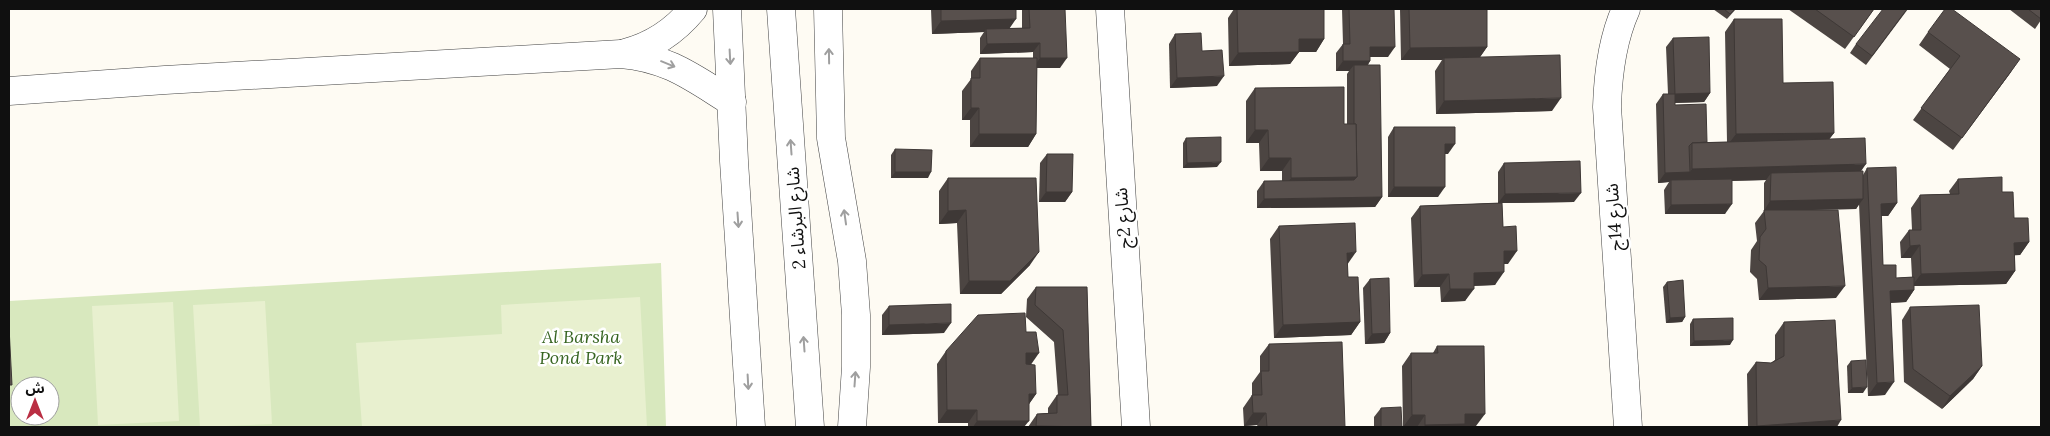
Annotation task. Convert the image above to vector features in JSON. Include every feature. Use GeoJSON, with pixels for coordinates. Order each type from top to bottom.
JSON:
{"type":"FeatureCollection","features":[{"type":"Feature","properties":{"kind":"street"},"geometry":{"type":"LineString","coordinates":[[621,54],[656,42],[677,26],[692,9]]}},
{"type":"Feature","properties":{"kind":"street"},"geometry":{"type":"LineString","coordinates":[[727,9],[734,161],[751,427]]}},
{"type":"Feature","properties":{"kind":"street","name":"شارع البرشاء 2"},"geometry":{"type":"LineString","coordinates":[[781,9],[810,427]]}},
{"type":"Feature","properties":{"kind":"street"},"geometry":{"type":"LineString","coordinates":[[828,9],[831,138],[852,261],[856,315],[856,367],[852,427]]}},
{"type":"Feature","properties":{"kind":"street","name":"شارع 2ج"},"geometry":{"type":"LineString","coordinates":[[1110,9],[1136,427]]}},
{"type":"Feature","properties":{"kind":"street","name":"شارع 14ج"},"geometry":{"type":"LineString","coordinates":[[1626,9],[1615,38],[1610,60],[1607,107],[1628,427]]}},
{"type":"Feature","properties":{"kind":"street"},"geometry":{"type":"LineString","coordinates":[[9,92],[165,80],[621,54],[670,64],[732,102]]}},
{"type":"Feature","properties":{"kind":"green space","name":"Al Barsha Pond Park"},"geometry":{"type":"Polygon","coordinates":[[[661,263],[666,427],[9,427],[9,301],[661,263]]]}},
{"type":"Feature","properties":{"kind":"green space"},"geometry":{"type":"Polygon","coordinates":[[[640,297],[647,427],[362,427],[356,343],[502,334],[501,305],[640,297]]]}},
{"type":"Feature","properties":{"kind":"green space"},"geometry":{"type":"Polygon","coordinates":[[[265,301],[272,424],[200,427],[193,305],[265,301]]]}},
{"type":"Feature","properties":{"kind":"green space"},"geometry":{"type":"Polygon","coordinates":[[[173,302],[179,421],[98,425],[92,306],[173,302]]]}},
{"type":"Feature","properties":{"kind":"building"},"geometry":{"type":"Polygon","coordinates":[[[941,9],[1016,9],[1016,19],[941,21],[941,9]]]}},
{"type":"Feature","properties":{"kind":"building"},"geometry":{"type":"Polygon","coordinates":[[[1029,9],[1065,9],[1067,58],[1040,58],[1040,43],[987,44],[986,29],[1030,28],[1029,9]]]}},
{"type":"Feature","properties":{"kind":"building"},"geometry":{"type":"Polygon","coordinates":[[[1237,9],[1324,9],[1324,39],[1299,39],[1299,52],[1238,53],[1237,9]]]}},
{"type":"Feature","properties":{"kind":"building"},"geometry":{"type":"Polygon","coordinates":[[[1349,9],[1394,9],[1395,47],[1370,47],[1370,61],[1343,61],[1343,44],[1350,44],[1349,9]]]}},
{"type":"Feature","properties":{"kind":"building"},"geometry":{"type":"Polygon","coordinates":[[[1409,9],[1487,9],[1487,47],[1410,48],[1409,9]]]}},
{"type":"Feature","properties":{"kind":"building"},"geometry":{"type":"Polygon","coordinates":[[[1724,9],[1735,9],[1730,14],[1724,9]]]}},
{"type":"Feature","properties":{"kind":"building"},"geometry":{"type":"Polygon","coordinates":[[[1815,9],[1874,9],[1854,37],[1815,9]]]}},
{"type":"Feature","properties":{"kind":"building"},"geometry":{"type":"Polygon","coordinates":[[[1883,9],[1907,9],[1872,56],[1856,44],[1883,9]]]}},
{"type":"Feature","properties":{"kind":"building"},"geometry":{"type":"Polygon","coordinates":[[[1945,9],[1952,9],[2020,59],[1962,138],[1921,108],[1960,56],[1928,32],[1945,9]]]}},
{"type":"Feature","properties":{"kind":"building"},"geometry":{"type":"Polygon","coordinates":[[[2028,9],[2041,9],[2041,19],[2028,9]]]}},
{"type":"Feature","properties":{"kind":"building"},"geometry":{"type":"Polygon","coordinates":[[[1734,19],[1782,19],[1783,83],[1833,82],[1834,133],[1736,134],[1734,19]]]}},
{"type":"Feature","properties":{"kind":"building"},"geometry":{"type":"Polygon","coordinates":[[[1201,33],[1202,51],[1222,50],[1224,76],[1177,78],[1175,34],[1201,33]]]}},
{"type":"Feature","properties":{"kind":"building"},"geometry":{"type":"Polygon","coordinates":[[[1709,37],[1710,93],[1675,94],[1673,38],[1709,37]]]}},
{"type":"Feature","properties":{"kind":"building"},"geometry":{"type":"Polygon","coordinates":[[[1560,55],[1561,98],[1444,101],[1444,58],[1560,55]]]}},
{"type":"Feature","properties":{"kind":"building"},"geometry":{"type":"Polygon","coordinates":[[[980,58],[1037,58],[1036,134],[979,134],[979,108],[971,108],[971,78],[980,78],[980,58]]]}},
{"type":"Feature","properties":{"kind":"building"},"geometry":{"type":"Polygon","coordinates":[[[1354,65],[1380,65],[1382,197],[1264,199],[1264,181],[1354,180],[1357,177],[1356,124],[1354,124],[1354,65]]]}},
{"type":"Feature","properties":{"kind":"building"},"geometry":{"type":"Polygon","coordinates":[[[1344,87],[1344,124],[1356,124],[1357,177],[1291,178],[1291,158],[1269,158],[1268,130],[1255,130],[1255,88],[1344,87]]]}},
{"type":"Feature","properties":{"kind":"building"},"geometry":{"type":"Polygon","coordinates":[[[1663,94],[1675,94],[1675,105],[1706,104],[1707,142],[1692,143],[1689,146],[1690,172],[1665,173],[1663,94]]]}},
{"type":"Feature","properties":{"kind":"building"},"geometry":{"type":"Polygon","coordinates":[[[1394,127],[1455,127],[1455,144],[1445,144],[1445,187],[1394,187],[1394,127]]]}},
{"type":"Feature","properties":{"kind":"building"},"geometry":{"type":"Polygon","coordinates":[[[1221,137],[1221,162],[1187,163],[1186,138],[1221,137]]]}},
{"type":"Feature","properties":{"kind":"building"},"geometry":{"type":"Polygon","coordinates":[[[1865,138],[1866,164],[1692,169],[1692,143],[1865,138]]]}},
{"type":"Feature","properties":{"kind":"building"},"geometry":{"type":"Polygon","coordinates":[[[895,149],[932,150],[931,172],[895,172],[895,149]]]}},
{"type":"Feature","properties":{"kind":"building"},"geometry":{"type":"Polygon","coordinates":[[[1047,154],[1073,154],[1072,192],[1046,192],[1047,154]]]}},
{"type":"Feature","properties":{"kind":"building"},"geometry":{"type":"Polygon","coordinates":[[[1580,161],[1581,193],[1505,194],[1504,163],[1580,161]]]}},
{"type":"Feature","properties":{"kind":"building"},"geometry":{"type":"Polygon","coordinates":[[[1896,167],[1897,203],[1881,204],[1883,265],[1896,265],[1896,278],[1914,277],[1914,290],[1890,291],[1894,382],[1877,383],[1867,168],[1896,167]]]}},
{"type":"Feature","properties":{"kind":"building"},"geometry":{"type":"Polygon","coordinates":[[[1863,171],[1863,199],[1770,201],[1771,173],[1863,171]]]}},
{"type":"Feature","properties":{"kind":"building"},"geometry":{"type":"Polygon","coordinates":[[[2002,177],[2002,192],[2013,192],[2014,218],[2028,218],[2029,242],[2014,243],[2015,271],[1921,274],[1920,245],[1910,246],[1909,230],[1921,230],[1920,195],[1959,194],[1958,179],[2002,177]]]}},
{"type":"Feature","properties":{"kind":"building"},"geometry":{"type":"Polygon","coordinates":[[[948,178],[1036,178],[1039,252],[1010,281],[969,281],[966,210],[948,211],[948,178]]]}},
{"type":"Feature","properties":{"kind":"building"},"geometry":{"type":"Polygon","coordinates":[[[1732,179],[1732,204],[1671,205],[1671,180],[1732,179]]]}},
{"type":"Feature","properties":{"kind":"building"},"geometry":{"type":"Polygon","coordinates":[[[1502,203],[1503,227],[1516,226],[1517,251],[1504,251],[1504,272],[1474,273],[1474,289],[1450,289],[1449,274],[1422,275],[1420,206],[1502,203]]]}},
{"type":"Feature","properties":{"kind":"building"},"geometry":{"type":"Polygon","coordinates":[[[1764,210],[1838,210],[1845,286],[1768,288],[1766,266],[1759,260],[1760,237],[1766,229],[1764,210]]]}},
{"type":"Feature","properties":{"kind":"building"},"geometry":{"type":"Polygon","coordinates":[[[1355,223],[1356,252],[1347,253],[1348,277],[1358,277],[1360,322],[1283,325],[1279,226],[1355,223]]]}},
{"type":"Feature","properties":{"kind":"building"},"geometry":{"type":"Polygon","coordinates":[[[1389,278],[1390,333],[1372,334],[1370,279],[1389,278]]]}},
{"type":"Feature","properties":{"kind":"building"},"geometry":{"type":"Polygon","coordinates":[[[1683,280],[1685,317],[1670,318],[1667,282],[1683,280]]]}},
{"type":"Feature","properties":{"kind":"building"},"geometry":{"type":"Polygon","coordinates":[[[1036,287],[1087,287],[1091,427],[1036,426],[1037,414],[1057,413],[1057,395],[1068,395],[1063,330],[1035,305],[1036,287]]]}},
{"type":"Feature","properties":{"kind":"building"},"geometry":{"type":"Polygon","coordinates":[[[951,304],[951,323],[889,325],[889,306],[951,304]]]}},
{"type":"Feature","properties":{"kind":"building"},"geometry":{"type":"Polygon","coordinates":[[[1979,305],[1982,366],[1950,396],[1913,369],[1910,307],[1979,305]]]}},
{"type":"Feature","properties":{"kind":"building"},"geometry":{"type":"Polygon","coordinates":[[[1025,313],[1026,332],[1036,332],[1039,353],[1026,353],[1026,364],[1035,365],[1036,394],[1029,394],[1029,421],[977,421],[977,410],[947,410],[946,351],[978,315],[1025,313]]]}},
{"type":"Feature","properties":{"kind":"building"},"geometry":{"type":"Polygon","coordinates":[[[1733,318],[1733,340],[1694,341],[1693,319],[1733,318]]]}},
{"type":"Feature","properties":{"kind":"building"},"geometry":{"type":"Polygon","coordinates":[[[1835,320],[1841,420],[1757,426],[1756,362],[1771,363],[1784,356],[1784,322],[1835,320]]]}},
{"type":"Feature","properties":{"kind":"building"},"geometry":{"type":"Polygon","coordinates":[[[9,327],[12,376],[9,385],[9,327]]]}},
{"type":"Feature","properties":{"kind":"building"},"geometry":{"type":"Polygon","coordinates":[[[1342,342],[1345,427],[1267,427],[1266,413],[1253,413],[1252,395],[1262,395],[1261,371],[1269,371],[1269,344],[1342,342]]]}},
{"type":"Feature","properties":{"kind":"building"},"geometry":{"type":"Polygon","coordinates":[[[1437,346],[1484,346],[1485,414],[1465,414],[1465,424],[1425,425],[1425,415],[1412,415],[1411,353],[1438,353],[1437,346]]]}},
{"type":"Feature","properties":{"kind":"building"},"geometry":{"type":"Polygon","coordinates":[[[1866,360],[1867,387],[1852,388],[1851,361],[1866,360]]]}},
{"type":"Feature","properties":{"kind":"building"},"geometry":{"type":"Polygon","coordinates":[[[1401,407],[1402,427],[1381,427],[1381,408],[1401,407]]]}}]}
